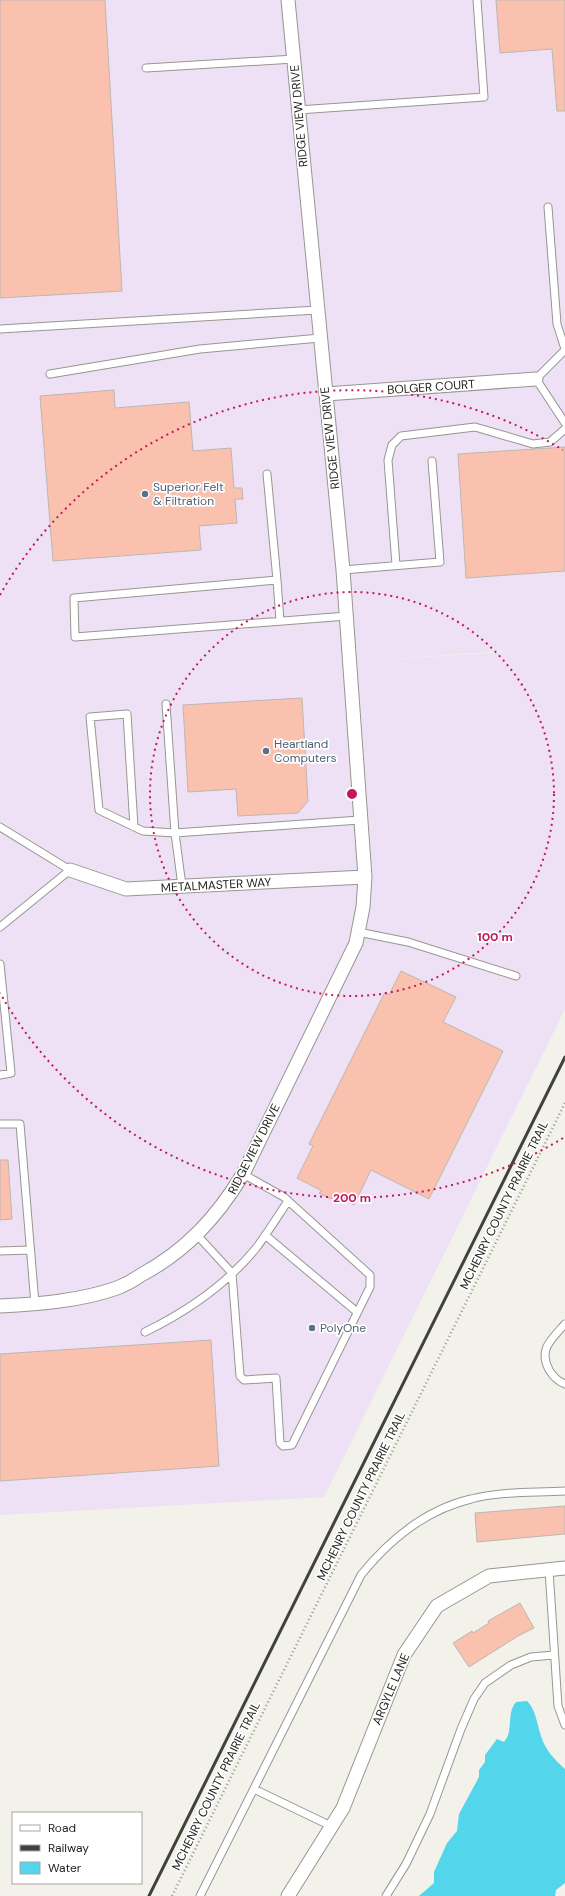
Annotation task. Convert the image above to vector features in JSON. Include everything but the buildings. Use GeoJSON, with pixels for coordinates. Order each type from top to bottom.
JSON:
{"type":"FeatureCollection","features":[{"type":"Feature","properties":{"kind":"street","name":"RIDGE VIEW DRIVE"},"geometry":{"type":"LineString","coordinates":[[288,0],[317,310],[344,570],[365,878]]}},
{"type":"Feature","properties":{"kind":"street","name":"BOLGER COURT"},"geometry":{"type":"LineString","coordinates":[[326,394],[536,379]]}},
{"type":"Feature","properties":{"kind":"street","name":"METALMASTER WAY"},"geometry":{"type":"LineString","coordinates":[[70,870],[126,889],[365,878]]}},
{"type":"Feature","properties":{"kind":"street","name":"RIDGEVIEW DRIVE"},"geometry":{"type":"LineString","coordinates":[[0,1306],[35,1304],[76,1298],[118,1288],[162,1264],[197,1235],[213,1218],[229,1198],[243,1174],[356,943],[363,907],[365,878]]}},
{"type":"Feature","properties":{"kind":"street","name":"ARGYLE LANE"},"geometry":{"type":"LineString","coordinates":[[288,1896],[343,1808],[404,1655],[437,1606],[489,1576],[565,1568]]}},
{"type":"Feature","properties":{"kind":"lane"},"geometry":{"type":"LineString","coordinates":[[298,110],[484,97],[476,0]]}},
{"type":"Feature","properties":{"kind":"lane"},"geometry":{"type":"LineString","coordinates":[[146,68],[294,59]]}},
{"type":"Feature","properties":{"kind":"lane"},"geometry":{"type":"LineString","coordinates":[[548,207],[557,324],[565,350],[536,379],[565,423]]}},
{"type":"Feature","properties":{"kind":"lane"},"geometry":{"type":"LineString","coordinates":[[0,329],[317,310]]}},
{"type":"Feature","properties":{"kind":"lane"},"geometry":{"type":"LineString","coordinates":[[50,374],[200,349],[320,338]]}},
{"type":"Feature","properties":{"kind":"lane"},"geometry":{"type":"LineString","coordinates":[[396,565],[388,460],[392,445],[402,436],[475,427],[533,444],[550,442],[565,429]]}},
{"type":"Feature","properties":{"kind":"lane"},"geometry":{"type":"LineString","coordinates":[[344,570],[440,562],[432,460]]}},
{"type":"Feature","properties":{"kind":"lane"},"geometry":{"type":"LineString","coordinates":[[267,474],[280,621]]}},
{"type":"Feature","properties":{"kind":"lane"},"geometry":{"type":"LineString","coordinates":[[277,580],[74,598],[75,637],[347,616]]}},
{"type":"Feature","properties":{"kind":"lane"},"geometry":{"type":"LineString","coordinates":[[166,704],[175,833],[182,886]]}},
{"type":"Feature","properties":{"kind":"lane"},"geometry":{"type":"LineString","coordinates":[[134,827],[127,714],[90,717],[99,810],[134,827],[143,831],[175,833],[360,820]]}},
{"type":"Feature","properties":{"kind":"lane"},"geometry":{"type":"LineString","coordinates":[[0,827],[70,870],[0,927]]}},
{"type":"Feature","properties":{"kind":"lane"},"geometry":{"type":"LineString","coordinates":[[358,932],[408,942],[516,976]]}},
{"type":"Feature","properties":{"kind":"lane"},"geometry":{"type":"LineString","coordinates":[[0,964],[11,1073],[0,1074]]}},
{"type":"Feature","properties":{"kind":"lane"},"geometry":{"type":"LineString","coordinates":[[0,1124],[20,1124],[35,1304]]}},
{"type":"Feature","properties":{"kind":"lane"},"geometry":{"type":"LineString","coordinates":[[197,1235],[232,1273],[240,1376],[244,1380],[276,1378],[280,1443],[283,1446],[292,1445],[370,1287],[370,1275],[288,1201],[243,1174]]}},
{"type":"Feature","properties":{"kind":"lane"},"geometry":{"type":"LineString","coordinates":[[145,1332],[187,1309],[232,1273],[257,1247],[288,1201]]}},
{"type":"Feature","properties":{"kind":"lane"},"geometry":{"type":"LineString","coordinates":[[265,1235],[357,1312]]}},
{"type":"Feature","properties":{"kind":"lane"},"geometry":{"type":"LineString","coordinates":[[0,1251],[30,1250]]}},
{"type":"Feature","properties":{"kind":"lane"},"geometry":{"type":"LineString","coordinates":[[565,1324],[546,1348],[545,1357],[546,1364],[551,1374],[557,1380],[565,1384]]}},
{"type":"Feature","properties":{"kind":"lane"},"geometry":{"type":"LineString","coordinates":[[200,1896],[361,1575],[379,1553],[404,1530],[452,1504],[472,1498],[494,1495],[565,1491]]}},
{"type":"Feature","properties":{"kind":"lane"},"geometry":{"type":"LineString","coordinates":[[548,1570],[558,1706],[565,1725]]}},
{"type":"Feature","properties":{"kind":"lane"},"geometry":{"type":"LineString","coordinates":[[386,1896],[406,1864],[430,1814],[460,1729],[474,1699],[485,1683],[511,1665],[531,1657],[554,1655]]}},
{"type":"Feature","properties":{"kind":"lane"},"geometry":{"type":"LineString","coordinates":[[254,1789],[332,1826]]}},
{"type":"Feature","properties":{"kind":"path","name":"MCHENRY COUNTY PRAIRIE TRAIL"},"geometry":{"type":"LineString","coordinates":[[172,1896],[565,1103]]}},
{"type":"Feature","properties":{"kind":"shaded area"},"geometry":{"type":"Polygon","coordinates":[[[0,0],[565,0],[565,1009],[324,1497],[0,1515],[0,0]],[[505,651],[381,660],[505,652],[505,651]]]}},
{"type":"Feature","properties":{"kind":"water"},"geometry":{"type":"Polygon","coordinates":[[[527,1701],[534,1713],[545,1746],[565,1769],[565,1883],[556,1890],[555,1896],[419,1896],[434,1883],[434,1872],[447,1843],[457,1831],[459,1814],[479,1777],[479,1770],[485,1762],[485,1755],[497,1739],[504,1742],[507,1738],[510,1727],[511,1711],[516,1702],[527,1701]]]}},
{"type":"Feature","properties":{"kind":"railway"},"geometry":{"type":"LineString","coordinates":[[149,1896],[565,1057]]}},
{"type":"Feature","properties":{"kind":"place","name":"Superior Felt & Filtration"},"geometry":{"type":"Point","coordinates":[145,494]}},
{"type":"Feature","properties":{"kind":"place","name":"Heartland Computers"},"geometry":{"type":"Point","coordinates":[266,751]}},
{"type":"Feature","properties":{"kind":"place","name":"PolyOne"},"geometry":{"type":"Point","coordinates":[312,1328]}}]}
